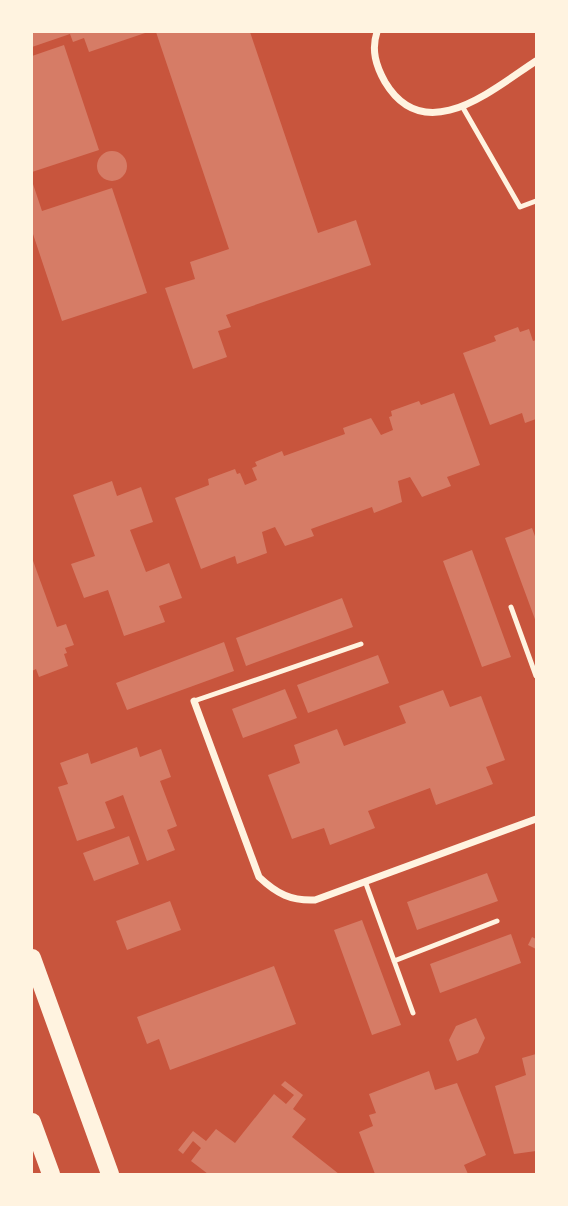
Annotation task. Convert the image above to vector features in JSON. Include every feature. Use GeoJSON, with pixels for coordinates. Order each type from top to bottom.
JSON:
{"type":"FeatureCollection","features":[{"type":"Feature","properties":{"kind":"main road"},"geometry":{"type":"LineString","coordinates":[[32,958],[110,1174]]}},
{"type":"Feature","properties":{"kind":"main road"},"geometry":{"type":"LineString","coordinates":[[32,1122],[51,1174]]}},
{"type":"Feature","properties":{"kind":"street"},"geometry":{"type":"LineString","coordinates":[[377,32],[374,43],[377,68],[389,88],[406,105],[425,112],[447,113],[537,61]]}},
{"type":"Feature","properties":{"kind":"street"},"geometry":{"type":"LineString","coordinates":[[194,701],[259,877],[274,891],[296,901],[315,900],[537,819]]}},
{"type":"Feature","properties":{"kind":"lane"},"geometry":{"type":"LineString","coordinates":[[462,106],[520,207],[537,201]]}},
{"type":"Feature","properties":{"kind":"lane"},"geometry":{"type":"LineString","coordinates":[[511,607],[537,676]]}},
{"type":"Feature","properties":{"kind":"lane"},"geometry":{"type":"LineString","coordinates":[[194,701],[361,644]]}},
{"type":"Feature","properties":{"kind":"lane"},"geometry":{"type":"LineString","coordinates":[[365,881],[413,1013]]}},
{"type":"Feature","properties":{"kind":"lane"},"geometry":{"type":"LineString","coordinates":[[394,961],[497,920]]}},
{"type":"Feature","properties":{"kind":"building"},"geometry":{"type":"Polygon","coordinates":[[[32,32],[148,32],[89,52],[84,38],[73,42],[70,34],[32,47],[32,32]]]}},
{"type":"Feature","properties":{"kind":"building"},"geometry":{"type":"Polygon","coordinates":[[[156,32],[250,32],[318,233],[356,220],[371,265],[226,315],[231,327],[218,331],[227,357],[193,369],[165,288],[195,279],[190,262],[229,249],[156,32]]]}},
{"type":"Feature","properties":{"kind":"building"},"geometry":{"type":"Polygon","coordinates":[[[64,45],[99,150],[32,172],[32,56],[64,45]]]}},
{"type":"Feature","properties":{"kind":"building"},"geometry":{"type":"Polygon","coordinates":[[[112,151],[123,155],[127,166],[123,177],[112,181],[101,177],[97,166],[101,155],[112,151]]]}},
{"type":"Feature","properties":{"kind":"building"},"geometry":{"type":"Polygon","coordinates":[[[32,181],[42,211],[112,188],[147,293],[62,321],[32,231],[32,181]]]}},
{"type":"Feature","properties":{"kind":"building"},"geometry":{"type":"Polygon","coordinates":[[[518,327],[520,332],[529,329],[533,341],[536,340],[536,419],[525,423],[522,413],[490,425],[463,353],[496,341],[494,336],[518,327]]]}},
{"type":"Feature","properties":{"kind":"building"},"geometry":{"type":"Polygon","coordinates":[[[454,393],[480,465],[447,477],[451,486],[422,497],[410,477],[398,481],[402,502],[374,513],[372,507],[311,529],[314,536],[285,546],[275,527],[262,532],[267,553],[237,564],[235,556],[201,569],[175,498],[209,485],[208,479],[235,469],[237,474],[240,473],[245,485],[257,480],[252,468],[257,466],[255,462],[282,451],[284,456],[345,434],[343,428],[371,418],[381,435],[393,430],[389,417],[392,416],[391,411],[419,401],[421,405],[454,393]]]}},
{"type":"Feature","properties":{"kind":"building"},"geometry":{"type":"Polygon","coordinates":[[[112,481],[117,496],[141,487],[153,522],[130,530],[146,572],[169,563],[182,598],[159,606],[165,622],[124,636],[108,590],[84,598],[71,564],[95,556],[73,495],[112,481]]]}},
{"type":"Feature","properties":{"kind":"building"},"geometry":{"type":"Polygon","coordinates":[[[532,528],[536,539],[536,622],[505,538],[532,528]]]}},
{"type":"Feature","properties":{"kind":"building"},"geometry":{"type":"Polygon","coordinates":[[[472,550],[511,657],[482,667],[443,561],[472,550]]]}},
{"type":"Feature","properties":{"kind":"building"},"geometry":{"type":"Polygon","coordinates":[[[32,558],[57,627],[66,624],[74,645],[65,648],[68,666],[39,677],[36,669],[32,671],[32,558]]]}},
{"type":"Feature","properties":{"kind":"building"},"geometry":{"type":"Polygon","coordinates":[[[342,598],[353,627],[246,666],[236,638],[342,598]]]}},
{"type":"Feature","properties":{"kind":"building"},"geometry":{"type":"Polygon","coordinates":[[[224,642],[234,671],[127,710],[116,683],[224,642]]]}},
{"type":"Feature","properties":{"kind":"building"},"geometry":{"type":"Polygon","coordinates":[[[378,655],[389,683],[308,713],[297,685],[378,655]]]}},
{"type":"Feature","properties":{"kind":"building"},"geometry":{"type":"Polygon","coordinates":[[[285,689],[297,718],[243,738],[232,709],[285,689]]]}},
{"type":"Feature","properties":{"kind":"building"},"geometry":{"type":"Polygon","coordinates":[[[443,690],[450,707],[481,696],[505,760],[486,767],[493,784],[436,805],[430,788],[368,811],[375,828],[330,845],[324,828],[292,839],[268,775],[300,763],[294,745],[337,729],[344,746],[406,723],[399,706],[443,690]]]}},
{"type":"Feature","properties":{"kind":"building"},"geometry":{"type":"Polygon","coordinates":[[[137,747],[140,757],[161,749],[171,777],[160,781],[177,826],[167,830],[175,850],[147,861],[123,795],[105,802],[115,828],[77,841],[58,787],[68,784],[60,763],[88,753],[91,764],[137,747]]]}},
{"type":"Feature","properties":{"kind":"building"},"geometry":{"type":"Polygon","coordinates":[[[129,836],[139,864],[94,881],[83,853],[129,836]]]}},
{"type":"Feature","properties":{"kind":"building"},"geometry":{"type":"Polygon","coordinates":[[[487,873],[498,901],[417,930],[407,902],[487,873]]]}},
{"type":"Feature","properties":{"kind":"building"},"geometry":{"type":"Polygon","coordinates":[[[170,901],[181,930],[127,950],[116,921],[170,901]]]}},
{"type":"Feature","properties":{"kind":"building"},"geometry":{"type":"Polygon","coordinates":[[[362,920],[401,1025],[372,1035],[334,930],[362,920]]]}},
{"type":"Feature","properties":{"kind":"building"},"geometry":{"type":"Polygon","coordinates":[[[511,934],[521,963],[440,993],[430,964],[511,934]]]}},
{"type":"Feature","properties":{"kind":"building"},"geometry":{"type":"Polygon","coordinates":[[[532,937],[536,939],[536,949],[528,945],[532,937]]]}},
{"type":"Feature","properties":{"kind":"building"},"geometry":{"type":"Polygon","coordinates":[[[274,966],[296,1024],[170,1070],[159,1039],[147,1044],[137,1017],[274,966]]]}},
{"type":"Feature","properties":{"kind":"building"},"geometry":{"type":"Polygon","coordinates":[[[476,1018],[485,1038],[478,1053],[457,1061],[449,1040],[456,1026],[476,1018]]]}},
{"type":"Feature","properties":{"kind":"building"},"geometry":{"type":"Polygon","coordinates":[[[536,1054],[536,1151],[514,1154],[495,1086],[526,1075],[522,1058],[536,1054]]]}},
{"type":"Feature","properties":{"kind":"building"},"geometry":{"type":"Polygon","coordinates":[[[429,1071],[435,1090],[457,1083],[486,1155],[464,1165],[468,1174],[375,1174],[359,1132],[373,1126],[369,1115],[376,1113],[369,1094],[429,1071]]]}},
{"type":"Feature","properties":{"kind":"building"},"geometry":{"type":"Polygon","coordinates":[[[285,1081],[303,1095],[293,1109],[306,1119],[292,1137],[339,1174],[208,1174],[191,1161],[201,1148],[193,1141],[183,1154],[178,1150],[193,1131],[206,1141],[216,1129],[235,1143],[274,1094],[286,1104],[294,1095],[281,1085],[285,1081]]]}}]}
